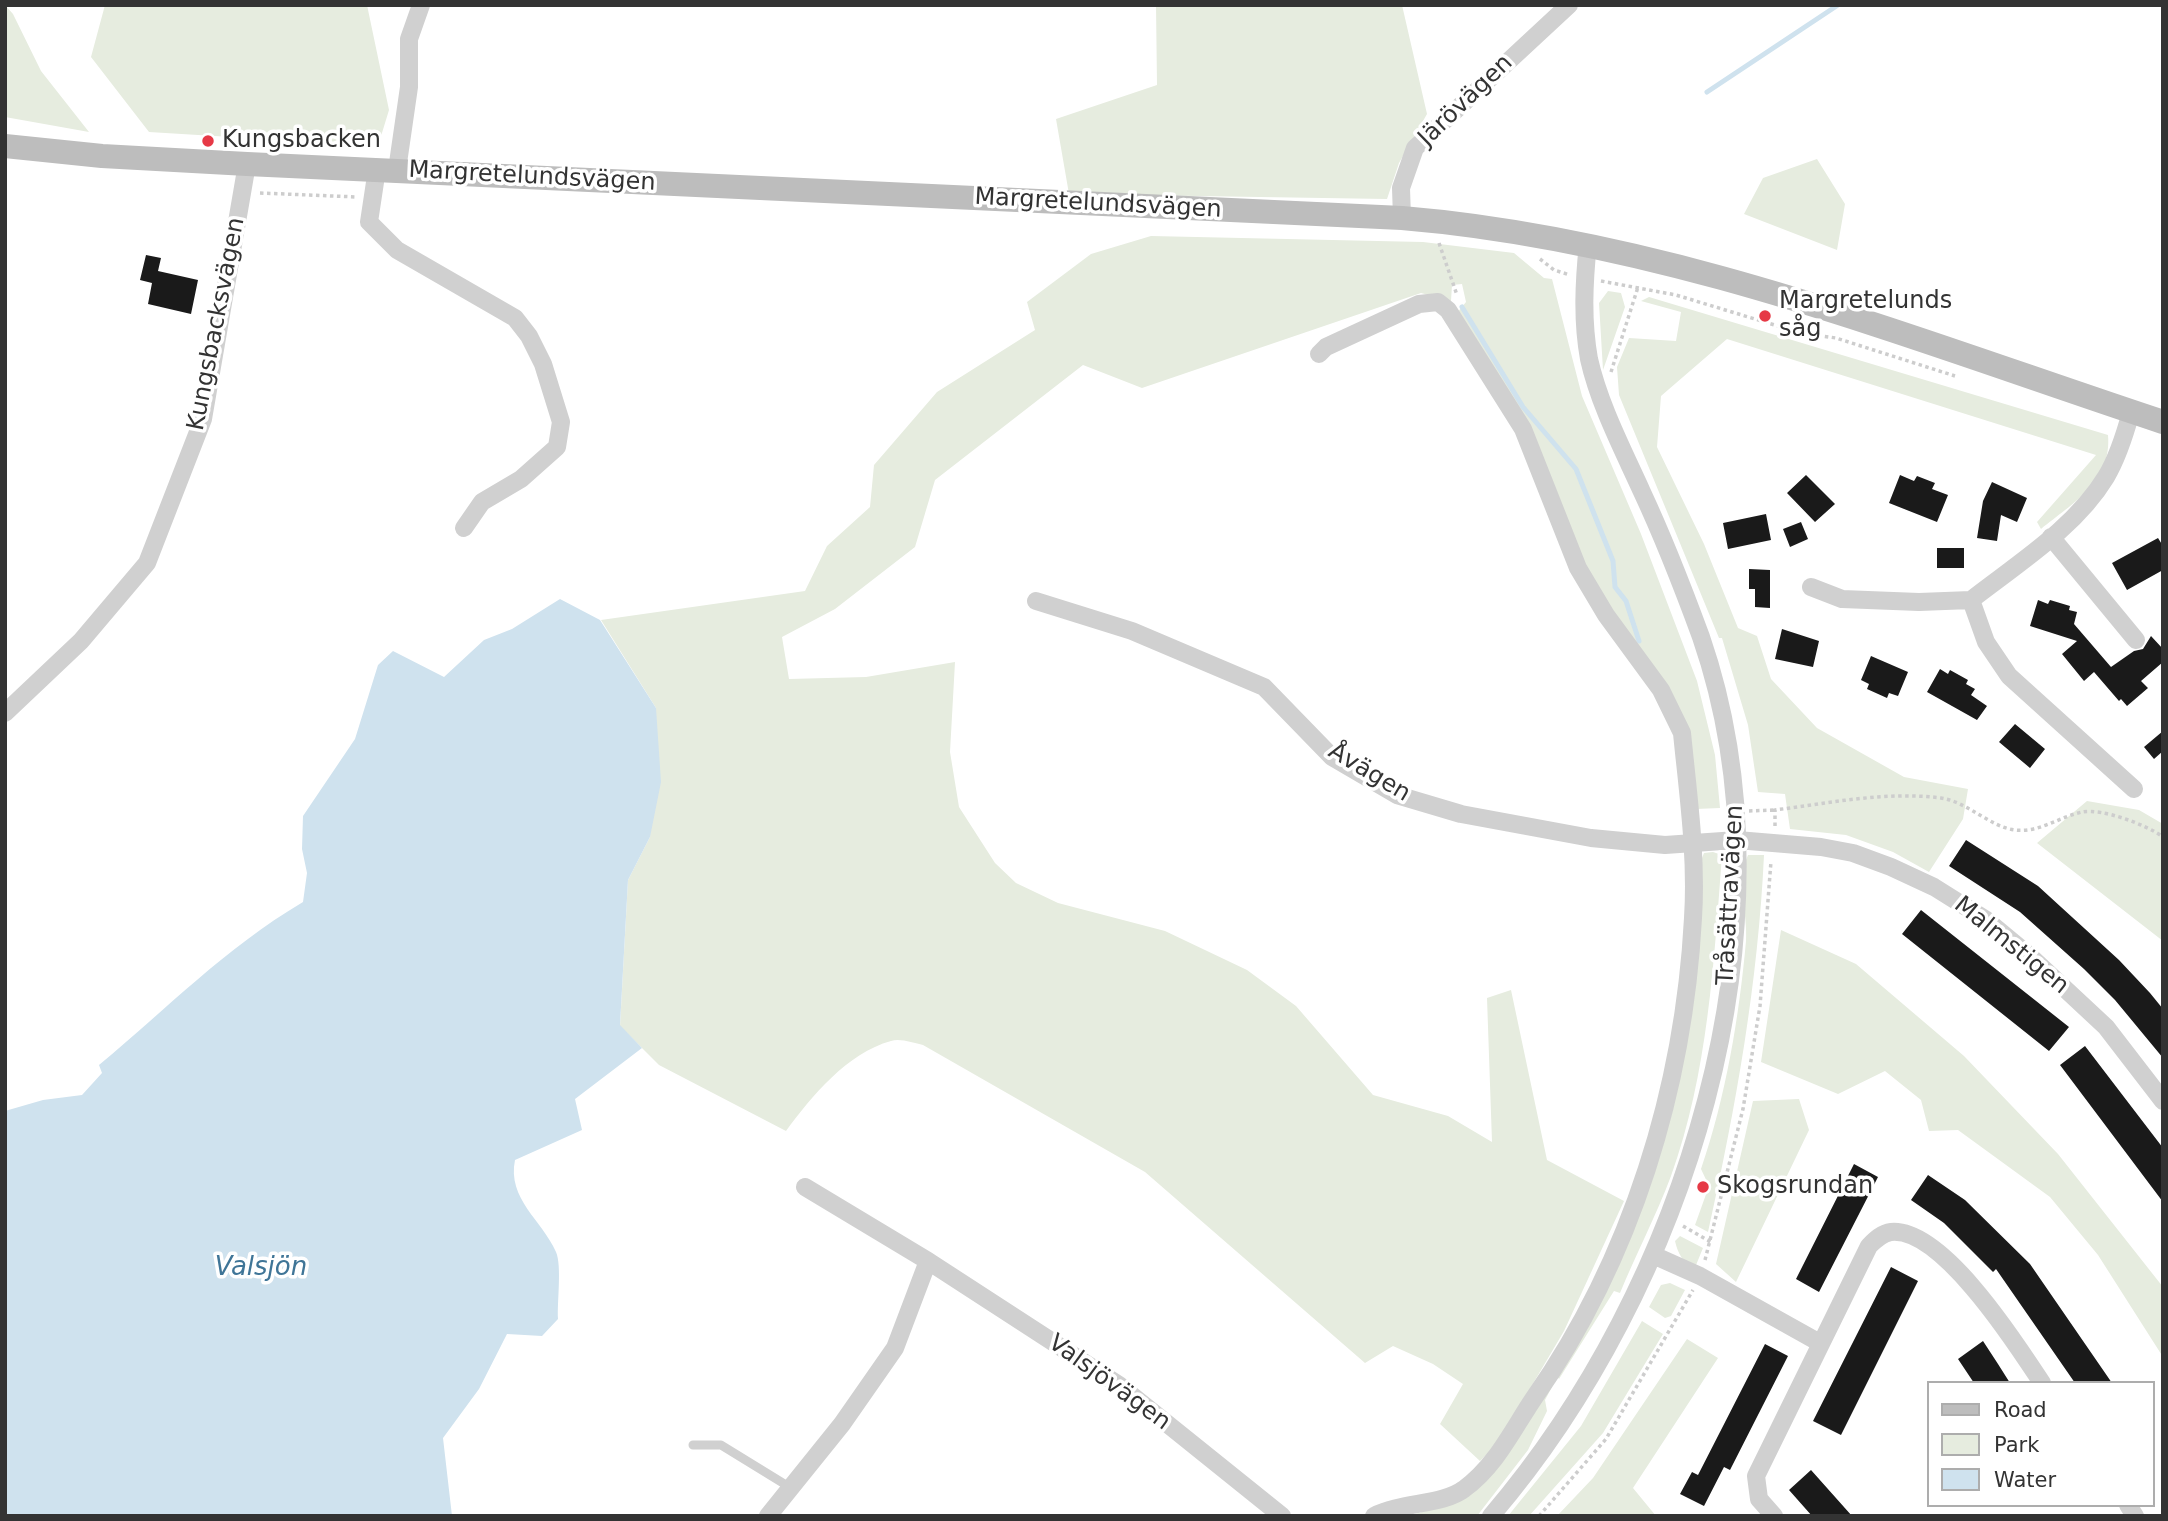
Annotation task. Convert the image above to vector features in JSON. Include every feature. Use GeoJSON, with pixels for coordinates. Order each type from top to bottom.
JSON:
{"type":"FeatureCollection","features":[{"type":"Feature","properties":{"kind":"street"},"geometry":{"type":"LineString","coordinates":[[421,5],[409,39],[409,87],[387,170],[371,198],[369,222],[397,250],[514,318],[529,336],[543,364],[561,422],[556,447],[521,479],[482,502],[464,528]]}},
{"type":"Feature","properties":{"kind":"street","name":"Järövägen"},"geometry":{"type":"LineString","coordinates":[[1402,218],[1401,188],[1415,148],[1569,5]]}},
{"type":"Feature","properties":{"kind":"street","name":"Margretelundsvägen"},"geometry":{"type":"LineString","coordinates":[[5,146],[102,156],[247,164],[1402,218],[1480,224],[1588,243],[1685,266],[1782,295],[2163,422]]}},
{"type":"Feature","properties":{"kind":"street","name":"Kungsbacksvägen"},"geometry":{"type":"LineString","coordinates":[[5,713],[80,641],[147,563],[203,419],[247,164]]}},
{"type":"Feature","properties":{"kind":"street","name":"Tråsättravägen"},"geometry":{"type":"LineString","coordinates":[[1491,1516],[1517,1486],[1569,1412],[1615,1335],[1653,1255],[1679,1192],[1705,1107],[1724,1019],[1734,928],[1737,840],[1733,772],[1715,685],[1689,604],[1618,439],[1590,362],[1584,320],[1584,278],[1588,243]]}},
{"type":"Feature","properties":{"kind":"street"},"geometry":{"type":"LineString","coordinates":[[1319,354],[1326,347],[1419,304],[1438,302],[1448,310],[1523,429],[1578,568],[1606,615],[1661,690],[1677,717],[1682,733],[1692,843],[1694,915],[1690,962],[1672,1081],[1640,1190],[1586,1318],[1497,1457],[1464,1489],[1446,1499],[1390,1508],[1374,1516]]}},
{"type":"Feature","properties":{"kind":"street"},"geometry":{"type":"LineString","coordinates":[[1811,587],[1842,599],[1919,602],[1971,600],[2051,537],[2107,476],[2131,411]]}},
{"type":"Feature","properties":{"kind":"street"},"geometry":{"type":"LineString","coordinates":[[2051,537],[2136,640]]}},
{"type":"Feature","properties":{"kind":"street"},"geometry":{"type":"LineString","coordinates":[[1971,600],[1986,642],[2009,676],[2134,789]]}},
{"type":"Feature","properties":{"kind":"street","name":"Åvägen"},"geometry":{"type":"LineString","coordinates":[[1036,601],[1132,631],[1264,687],[1332,757],[1397,795],[1461,814],[1591,838],[1665,845],[1737,840]]}},
{"type":"Feature","properties":{"kind":"street","name":"Malmstigen"},"geometry":{"type":"LineString","coordinates":[[1737,840],[1853,853],[1934,887],[1985,919],[2106,1027],[2163,1101]]}},
{"type":"Feature","properties":{"kind":"street","name":"Valsjövägen"},"geometry":{"type":"LineString","coordinates":[[805,1188],[928,1261],[1119,1385],[1282,1516]]}},
{"type":"Feature","properties":{"kind":"street"},"geometry":{"type":"LineString","coordinates":[[1774,1516],[1759,1499],[1756,1476],[1869,1246],[1889,1232],[1899,1232],[1933,1248],[1956,1269],[2001,1322],[2041,1381]]}},
{"type":"Feature","properties":{"kind":"street"},"geometry":{"type":"LineString","coordinates":[[1653,1255],[1700,1276],[1820,1343]]}},
{"type":"Feature","properties":{"kind":"street"},"geometry":{"type":"LineString","coordinates":[[768,1516],[842,1424],[895,1348],[928,1261]]}},
{"type":"Feature","properties":{"kind":"lane"},"geometry":{"type":"LineString","coordinates":[[693,1445],[722,1445],[792,1489]]}},
{"type":"Feature","properties":{"kind":"path"},"geometry":{"type":"LineString","coordinates":[[242,192],[371,198]]}},
{"type":"Feature","properties":{"kind":"path"},"geometry":{"type":"LineString","coordinates":[[1436,235],[1457,292],[1457,304],[1448,310]]}},
{"type":"Feature","properties":{"kind":"path"},"geometry":{"type":"LineString","coordinates":[[1536,255],[1554,271],[1676,295],[1801,333],[1836,338],[1967,380]]}},
{"type":"Feature","properties":{"kind":"path"},"geometry":{"type":"LineString","coordinates":[[1539,1516],[1606,1439],[1672,1329],[1700,1276],[1711,1242],[1743,1109],[1760,1006],[1766,900],[1774,843],[1775,810],[1884,797],[1943,798],[1974,809],[2011,830],[2029,831],[2084,811],[2126,820],[2163,837]]}},
{"type":"Feature","properties":{"kind":"path"},"geometry":{"type":"LineString","coordinates":[[1683,1226],[1711,1242]]}},
{"type":"Feature","properties":{"kind":"green space"},"geometry":{"type":"Polygon","coordinates":[[[5,5],[13,14],[41,71],[89,132],[5,117],[5,5]]]}},
{"type":"Feature","properties":{"kind":"green space"},"geometry":{"type":"Polygon","coordinates":[[[105,5],[367,5],[389,110],[378,146],[149,132],[91,57],[105,5]]]}},
{"type":"Feature","properties":{"kind":"green space"},"geometry":{"type":"Polygon","coordinates":[[[1156,5],[1402,5],[1427,114],[1399,163],[1387,199],[1069,194],[1056,119],[1157,85],[1156,5]]]}},
{"type":"Feature","properties":{"kind":"green space"},"geometry":{"type":"Polygon","coordinates":[[[1817,159],[1845,204],[1837,250],[1744,214],[1763,178],[1817,159]]]}},
{"type":"Feature","properties":{"kind":"green space"},"geometry":{"type":"Polygon","coordinates":[[[1151,236],[1423,242],[1514,253],[1544,278],[1552,279],[1582,396],[1641,534],[1697,681],[1715,755],[1720,808],[1696,809],[1689,733],[1599,591],[1457,313],[1466,302],[1462,284],[1452,285],[1451,301],[1421,293],[1142,388],[1083,365],[935,480],[915,547],[835,609],[782,637],[789,679],[866,677],[955,662],[950,752],[959,807],[995,863],[1016,883],[1058,903],[1165,931],[1247,970],[1296,1006],[1373,1095],[1448,1116],[1492,1142],[1487,998],[1511,990],[1547,1160],[1624,1201],[1564,1331],[1498,1443],[1480,1461],[1440,1424],[1463,1384],[1433,1364],[1393,1346],[1365,1363],[1145,1172],[923,1045],[895,1040],[860,1055],[819,1090],[786,1131],[659,1065],[620,1026],[628,880],[650,837],[656,708],[601,620],[805,591],[827,546],[870,507],[874,465],[937,392],[1035,330],[1027,302],[1091,254],[1151,236]]]}},
{"type":"Feature","properties":{"kind":"green space"},"geometry":{"type":"Polygon","coordinates":[[[1608,291],[1621,293],[1625,307],[1603,370],[1599,303],[1608,291]]]}},
{"type":"Feature","properties":{"kind":"green space"},"geometry":{"type":"Polygon","coordinates":[[[1649,297],[2108,435],[2108,451],[2097,478],[2088,490],[2041,529],[2037,522],[2096,455],[1727,339],[1661,396],[1657,447],[1704,544],[1738,628],[1757,636],[1771,679],[1817,728],[1904,777],[1968,789],[1963,819],[1929,872],[1893,852],[1846,835],[1790,829],[1785,794],[1758,792],[1748,725],[1722,638],[1719,638],[1619,395],[1617,367],[1629,338],[1676,341],[1681,312],[1641,301],[1649,297]]]}},
{"type":"Feature","properties":{"kind":"green space"},"geometry":{"type":"Polygon","coordinates":[[[2087,801],[2139,810],[2163,824],[2163,941],[2037,843],[2087,801]]]}},
{"type":"Feature","properties":{"kind":"green space"},"geometry":{"type":"Polygon","coordinates":[[[1704,853],[1722,855],[1712,976],[1701,1058],[1683,1137],[1665,1191],[1620,1293],[1614,1291],[1559,1379],[1556,1374],[1653,1173],[1700,863],[1704,853]]]}},
{"type":"Feature","properties":{"kind":"green space"},"geometry":{"type":"Polygon","coordinates":[[[1748,855],[1764,855],[1757,950],[1736,1092],[1708,1232],[1695,1225],[1709,1186],[1701,1169],[1724,1085],[1740,999],[1746,941],[1743,876],[1748,855]]]}},
{"type":"Feature","properties":{"kind":"green space"},"geometry":{"type":"Polygon","coordinates":[[[1781,930],[1856,964],[1964,1056],[2058,1154],[2163,1287],[2163,1357],[2098,1255],[2050,1197],[1958,1130],[1929,1131],[1921,1100],[1885,1071],[1838,1094],[1761,1062],[1781,930]]]}},
{"type":"Feature","properties":{"kind":"green space"},"geometry":{"type":"Polygon","coordinates":[[[1799,1099],[1809,1130],[1736,1282],[1716,1264],[1753,1101],[1799,1099]]]}},
{"type":"Feature","properties":{"kind":"green space"},"geometry":{"type":"Polygon","coordinates":[[[1680,1236],[1703,1248],[1694,1270],[1684,1261],[1678,1250],[1675,1241],[1680,1236]]]}},
{"type":"Feature","properties":{"kind":"green space"},"geometry":{"type":"Polygon","coordinates":[[[1670,1283],[1685,1290],[1671,1316],[1665,1318],[1649,1307],[1661,1285],[1670,1283]]]}},
{"type":"Feature","properties":{"kind":"green space"},"geometry":{"type":"Polygon","coordinates":[[[1642,1321],[1663,1334],[1603,1433],[1529,1516],[1508,1516],[1581,1426],[1642,1321]]]}},
{"type":"Feature","properties":{"kind":"green space"},"geometry":{"type":"Polygon","coordinates":[[[1687,1339],[1718,1358],[1633,1488],[1656,1516],[1557,1516],[1593,1478],[1687,1339]]]}},
{"type":"Feature","properties":{"kind":"green space"},"geometry":{"type":"Polygon","coordinates":[[[1548,1387],[1552,1387],[1545,1400],[1547,1411],[1528,1450],[1477,1516],[1407,1516],[1456,1503],[1548,1387]]]}},
{"type":"Feature","properties":{"kind":"water","name":"Valsjön"},"geometry":{"type":"Polygon","coordinates":[[[560,599],[600,620],[656,708],[661,782],[650,837],[628,880],[620,1025],[642,1048],[575,1099],[582,1130],[515,1160],[514,1174],[521,1198],[550,1240],[558,1258],[558,1319],[542,1336],[507,1334],[479,1389],[443,1438],[452,1516],[5,1516],[5,1111],[43,1100],[82,1095],[102,1073],[99,1065],[222,959],[303,902],[307,873],[302,849],[303,816],[355,739],[378,665],[393,651],[444,677],[484,640],[512,629],[560,599]]]}},
{"type":"Feature","properties":{"kind":"building"},"geometry":{"type":"Polygon","coordinates":[[[146,255],[161,258],[158,271],[198,280],[191,314],[148,304],[152,283],[140,280],[146,255]]]}},
{"type":"Feature","properties":{"kind":"building"},"geometry":{"type":"Polygon","coordinates":[[[1806,475],[1835,504],[1815,522],[1787,493],[1806,475]]]}},
{"type":"Feature","properties":{"kind":"building"},"geometry":{"type":"Polygon","coordinates":[[[1900,475],[1914,481],[1917,476],[1935,483],[1932,489],[1948,495],[1937,522],[1889,503],[1900,475]]]}},
{"type":"Feature","properties":{"kind":"building"},"geometry":{"type":"Polygon","coordinates":[[[1992,482],[2027,498],[2017,522],[2001,515],[1997,541],[1977,538],[1983,501],[1992,482]]]}},
{"type":"Feature","properties":{"kind":"building"},"geometry":{"type":"Polygon","coordinates":[[[1766,514],[1771,540],[1728,549],[1723,523],[1766,514]]]}},
{"type":"Feature","properties":{"kind":"building"},"geometry":{"type":"Polygon","coordinates":[[[1801,522],[1808,539],[1790,547],[1783,529],[1801,522]]]}},
{"type":"Feature","properties":{"kind":"building"},"geometry":{"type":"Polygon","coordinates":[[[2158,538],[2163,546],[2163,570],[2127,590],[2112,563],[2158,538]]]}},
{"type":"Feature","properties":{"kind":"building"},"geometry":{"type":"Polygon","coordinates":[[[1937,548],[1964,548],[1964,568],[1937,568],[1937,548]]]}},
{"type":"Feature","properties":{"kind":"building"},"geometry":{"type":"Polygon","coordinates":[[[1749,569],[1770,570],[1770,608],[1755,607],[1755,589],[1749,589],[1749,569]]]}},
{"type":"Feature","properties":{"kind":"building"},"geometry":{"type":"Polygon","coordinates":[[[2038,600],[2048,604],[2050,600],[2070,606],[2069,610],[2077,612],[2074,624],[2111,667],[2134,651],[2143,649],[2151,636],[2163,649],[2163,662],[2141,681],[2148,688],[2127,706],[2121,699],[2119,701],[2094,672],[2084,681],[2062,654],[2077,641],[2030,626],[2038,600]]]}},
{"type":"Feature","properties":{"kind":"building"},"geometry":{"type":"Polygon","coordinates":[[[1782,629],[1819,641],[1813,667],[1775,659],[1782,629]]]}},
{"type":"Feature","properties":{"kind":"building"},"geometry":{"type":"Polygon","coordinates":[[[1871,656],[1908,672],[1898,696],[1889,693],[1887,698],[1867,689],[1869,684],[1861,680],[1871,656]]]}},
{"type":"Feature","properties":{"kind":"building"},"geometry":{"type":"Polygon","coordinates":[[[1940,669],[1948,674],[1950,670],[1968,680],[1966,684],[1975,689],[1971,695],[1987,706],[1977,720],[1927,692],[1940,669]]]}},
{"type":"Feature","properties":{"kind":"building"},"geometry":{"type":"Polygon","coordinates":[[[2015,724],[2045,749],[2030,768],[1999,742],[2015,724]]]}},
{"type":"Feature","properties":{"kind":"building"},"geometry":{"type":"Polygon","coordinates":[[[2163,731],[2163,751],[2154,759],[2144,747],[2163,731]]]}},
{"type":"Feature","properties":{"kind":"building"},"geometry":{"type":"Polygon","coordinates":[[[1966,840],[2038,886],[2119,960],[2150,993],[2163,1009],[2163,1058],[2115,1000],[2084,969],[2020,912],[1949,866],[1966,840]]]}},
{"type":"Feature","properties":{"kind":"building"},"geometry":{"type":"Polygon","coordinates":[[[1921,910],[2069,1027],[2049,1051],[1902,934],[1921,910]]]}},
{"type":"Feature","properties":{"kind":"building"},"geometry":{"type":"Polygon","coordinates":[[[2085,1046],[2163,1148],[2163,1202],[2060,1065],[2085,1046]]]}},
{"type":"Feature","properties":{"kind":"building"},"geometry":{"type":"Polygon","coordinates":[[[1854,1164],[1878,1177],[1819,1292],[1796,1279],[1854,1164]]]}},
{"type":"Feature","properties":{"kind":"building"},"geometry":{"type":"Polygon","coordinates":[[[1928,1175],[1965,1200],[2030,1264],[2111,1381],[2074,1381],[1996,1269],[1993,1272],[1944,1223],[1911,1200],[1928,1175]]]}},
{"type":"Feature","properties":{"kind":"building"},"geometry":{"type":"Polygon","coordinates":[[[1891,1267],[1918,1281],[1841,1435],[1813,1421],[1891,1267]]]}},
{"type":"Feature","properties":{"kind":"building"},"geometry":{"type":"Polygon","coordinates":[[[1983,1341],[2009,1381],[1973,1381],[1958,1359],[1983,1341]]]}},
{"type":"Feature","properties":{"kind":"building"},"geometry":{"type":"Polygon","coordinates":[[[1765,1344],[1788,1356],[1730,1470],[1724,1467],[1704,1506],[1680,1494],[1692,1472],[1698,1475],[1765,1344]]]}},
{"type":"Feature","properties":{"kind":"building"},"geometry":{"type":"Polygon","coordinates":[[[1811,1470],[1852,1516],[1812,1516],[1789,1490],[1811,1470]]]}},
{"type":"Feature","properties":{"kind":"waterway"},"geometry":{"type":"LineString","coordinates":[[1707,92],[1838,5]]}},
{"type":"Feature","properties":{"kind":"waterway"},"geometry":{"type":"LineString","coordinates":[[1462,307],[1523,407],[1576,469],[1613,561],[1615,587],[1626,601],[1639,641]]}},
{"type":"Feature","properties":{"kind":"place","name":"Kungsbacken"},"geometry":{"type":"Point","coordinates":[208,141]}},
{"type":"Feature","properties":{"kind":"place","name":"Margretelunds såg"},"geometry":{"type":"Point","coordinates":[1765,316]}},
{"type":"Feature","properties":{"kind":"place","name":"Skogsrundan"},"geometry":{"type":"Point","coordinates":[1703,1187]}}]}
